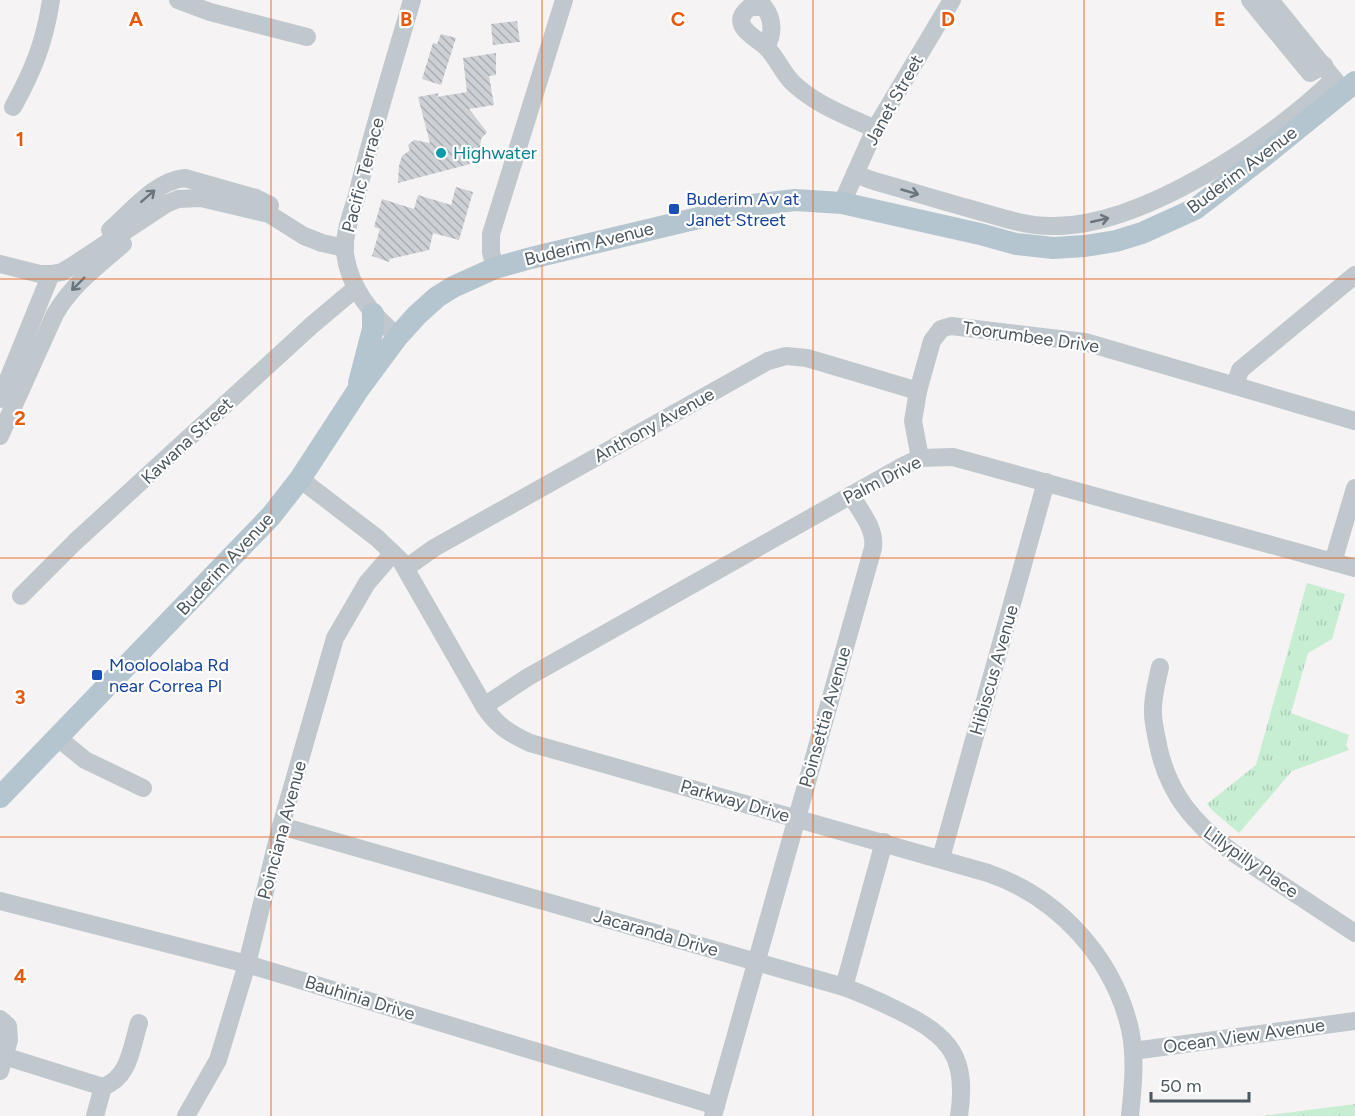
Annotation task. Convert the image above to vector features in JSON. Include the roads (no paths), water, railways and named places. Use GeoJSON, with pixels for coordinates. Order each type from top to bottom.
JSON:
{"type":"FeatureCollection","features":[{"type":"Feature","properties":{"kind":"main road","name":"Buderim Avenue"},"geometry":{"type":"LineString","coordinates":[[0,797],[271,516],[300,480],[358,390],[399,336],[437,297],[453,286],[495,268],[753,204],[795,200],[842,203],[1016,244],[1053,248],[1116,241],[1142,233],[1195,209],[1264,156],[1339,80]]}},
{"type":"Feature","properties":{"kind":"main road"},"geometry":{"type":"LineString","coordinates":[[358,390],[373,329],[373,314]]}},
{"type":"Feature","properties":{"kind":"street"},"geometry":{"type":"LineString","coordinates":[[13,107],[31,75],[47,25],[51,0]]}},
{"type":"Feature","properties":{"kind":"street"},"geometry":{"type":"LineString","coordinates":[[178,0],[210,12],[307,37]]}},
{"type":"Feature","properties":{"kind":"street","name":"Pacific Terrace"},"geometry":{"type":"LineString","coordinates":[[399,336],[373,314],[356,288],[346,260],[345,248],[361,179],[412,0]]}},
{"type":"Feature","properties":{"kind":"street"},"geometry":{"type":"LineString","coordinates":[[495,268],[491,252],[491,234],[564,0]]}},
{"type":"Feature","properties":{"kind":"street","name":"Janet Street"},"geometry":{"type":"LineString","coordinates":[[842,203],[875,129],[952,0]]}},
{"type":"Feature","properties":{"kind":"street"},"geometry":{"type":"LineString","coordinates":[[1250,0],[1310,73],[1339,80]]}},
{"type":"Feature","properties":{"kind":"street"},"geometry":{"type":"LineString","coordinates":[[1270,0],[1339,80]]}},
{"type":"Feature","properties":{"kind":"street"},"geometry":{"type":"LineString","coordinates":[[766,47],[783,72],[801,91],[827,107],[875,129]]}},
{"type":"Feature","properties":{"kind":"street","name":"Buderim Avenue"},"geometry":{"type":"LineString","coordinates":[[855,174],[1017,222],[1052,226],[1109,218],[1170,193],[1207,173],[1271,131],[1339,80]]}},
{"type":"Feature","properties":{"kind":"street"},"geometry":{"type":"LineString","coordinates":[[92,252],[104,237],[163,184],[185,178],[267,203],[289,216],[304,236]]}},
{"type":"Feature","properties":{"kind":"street"},"geometry":{"type":"LineString","coordinates":[[0,264],[40,274],[62,272],[150,214],[178,199],[201,198],[269,214],[304,236],[345,248]]}},
{"type":"Feature","properties":{"kind":"street"},"geometry":{"type":"LineString","coordinates":[[0,436],[55,314],[65,297],[124,243],[150,214]]}},
{"type":"Feature","properties":{"kind":"street"},"geometry":{"type":"LineString","coordinates":[[0,399],[51,274]]}},
{"type":"Feature","properties":{"kind":"street"},"geometry":{"type":"LineString","coordinates":[[1234,386],[1240,370],[1355,275]]}},
{"type":"Feature","properties":{"kind":"street","name":"Kawana Street"},"geometry":{"type":"LineString","coordinates":[[21,597],[76,541],[312,325],[356,288]]}},
{"type":"Feature","properties":{"kind":"street","name":"Toorumbee Drive"},"geometry":{"type":"LineString","coordinates":[[920,458],[913,421],[918,391],[932,341],[941,329],[951,326],[1085,342],[1355,421]]}},
{"type":"Feature","properties":{"kind":"street","name":"Anthony Avenue"},"geometry":{"type":"LineString","coordinates":[[406,568],[434,548],[768,361],[786,356],[807,358],[918,391]]}},
{"type":"Feature","properties":{"kind":"street","name":"Palm Drive"},"geometry":{"type":"LineString","coordinates":[[484,706],[528,677],[920,458],[954,457],[1355,568]]}},
{"type":"Feature","properties":{"kind":"street","name":"Parkway Drive"},"geometry":{"type":"LineString","coordinates":[[300,480],[377,538],[406,568],[484,706],[500,726],[530,743],[941,858],[1008,880],[1028,890],[1066,919],[1095,952],[1111,980],[1130,1029],[1134,1069],[1130,1116]]}},
{"type":"Feature","properties":{"kind":"street","name":"Hibiscus Avenue"},"geometry":{"type":"LineString","coordinates":[[941,858],[1047,482]]}},
{"type":"Feature","properties":{"kind":"street"},"geometry":{"type":"LineString","coordinates":[[1333,562],[1355,488]]}},
{"type":"Feature","properties":{"kind":"street","name":"Poinsettia Avenue"},"geometry":{"type":"LineString","coordinates":[[715,1111],[874,544],[871,530],[851,495]]}},
{"type":"Feature","properties":{"kind":"street","name":"Poinciana Avenue"},"geometry":{"type":"LineString","coordinates":[[186,1116],[218,1060],[248,964],[281,826],[335,638],[367,583],[393,553]]}},
{"type":"Feature","properties":{"kind":"street","name":"Lillypilly Place"},"geometry":{"type":"LineString","coordinates":[[1160,667],[1152,713],[1155,730],[1164,769],[1187,811],[1219,842],[1355,933]]}},
{"type":"Feature","properties":{"kind":"street"},"geometry":{"type":"LineString","coordinates":[[58,738],[85,760],[143,788]]}},
{"type":"Feature","properties":{"kind":"street","name":"Jacaranda Drive"},"geometry":{"type":"LineString","coordinates":[[281,826],[844,987],[916,1019],[938,1034],[949,1046],[961,1078],[962,1095],[959,1116]]}},
{"type":"Feature","properties":{"kind":"street"},"geometry":{"type":"LineString","coordinates":[[844,987],[884,842]]}},
{"type":"Feature","properties":{"kind":"street","name":"Bauhinia Drive"},"geometry":{"type":"LineString","coordinates":[[0,901],[248,964],[715,1111]]}},
{"type":"Feature","properties":{"kind":"street"},"geometry":{"type":"LineString","coordinates":[[0,1019],[8,1026],[9,1040],[2,1063],[103,1087],[114,1083],[124,1072],[139,1023]]}},
{"type":"Feature","properties":{"kind":"street","name":"Ocean View Avenue"},"geometry":{"type":"LineString","coordinates":[[1133,1051],[1355,1021]]}},
{"type":"Feature","properties":{"kind":"street"},"geometry":{"type":"LineString","coordinates":[[95,1116],[103,1087]]}},
{"type":"Feature","properties":{"kind":"place","name":"Highwater"},"geometry":{"type":"Point","coordinates":[441,153]}},
{"type":"Feature","properties":{"kind":"place","name":"Buderim Av at Janet Street"},"geometry":{"type":"Point","coordinates":[674,209]}},
{"type":"Feature","properties":{"kind":"place","name":"Mooloolaba Rd near Correa Pl"},"geometry":{"type":"Point","coordinates":[97,675]}}]}
